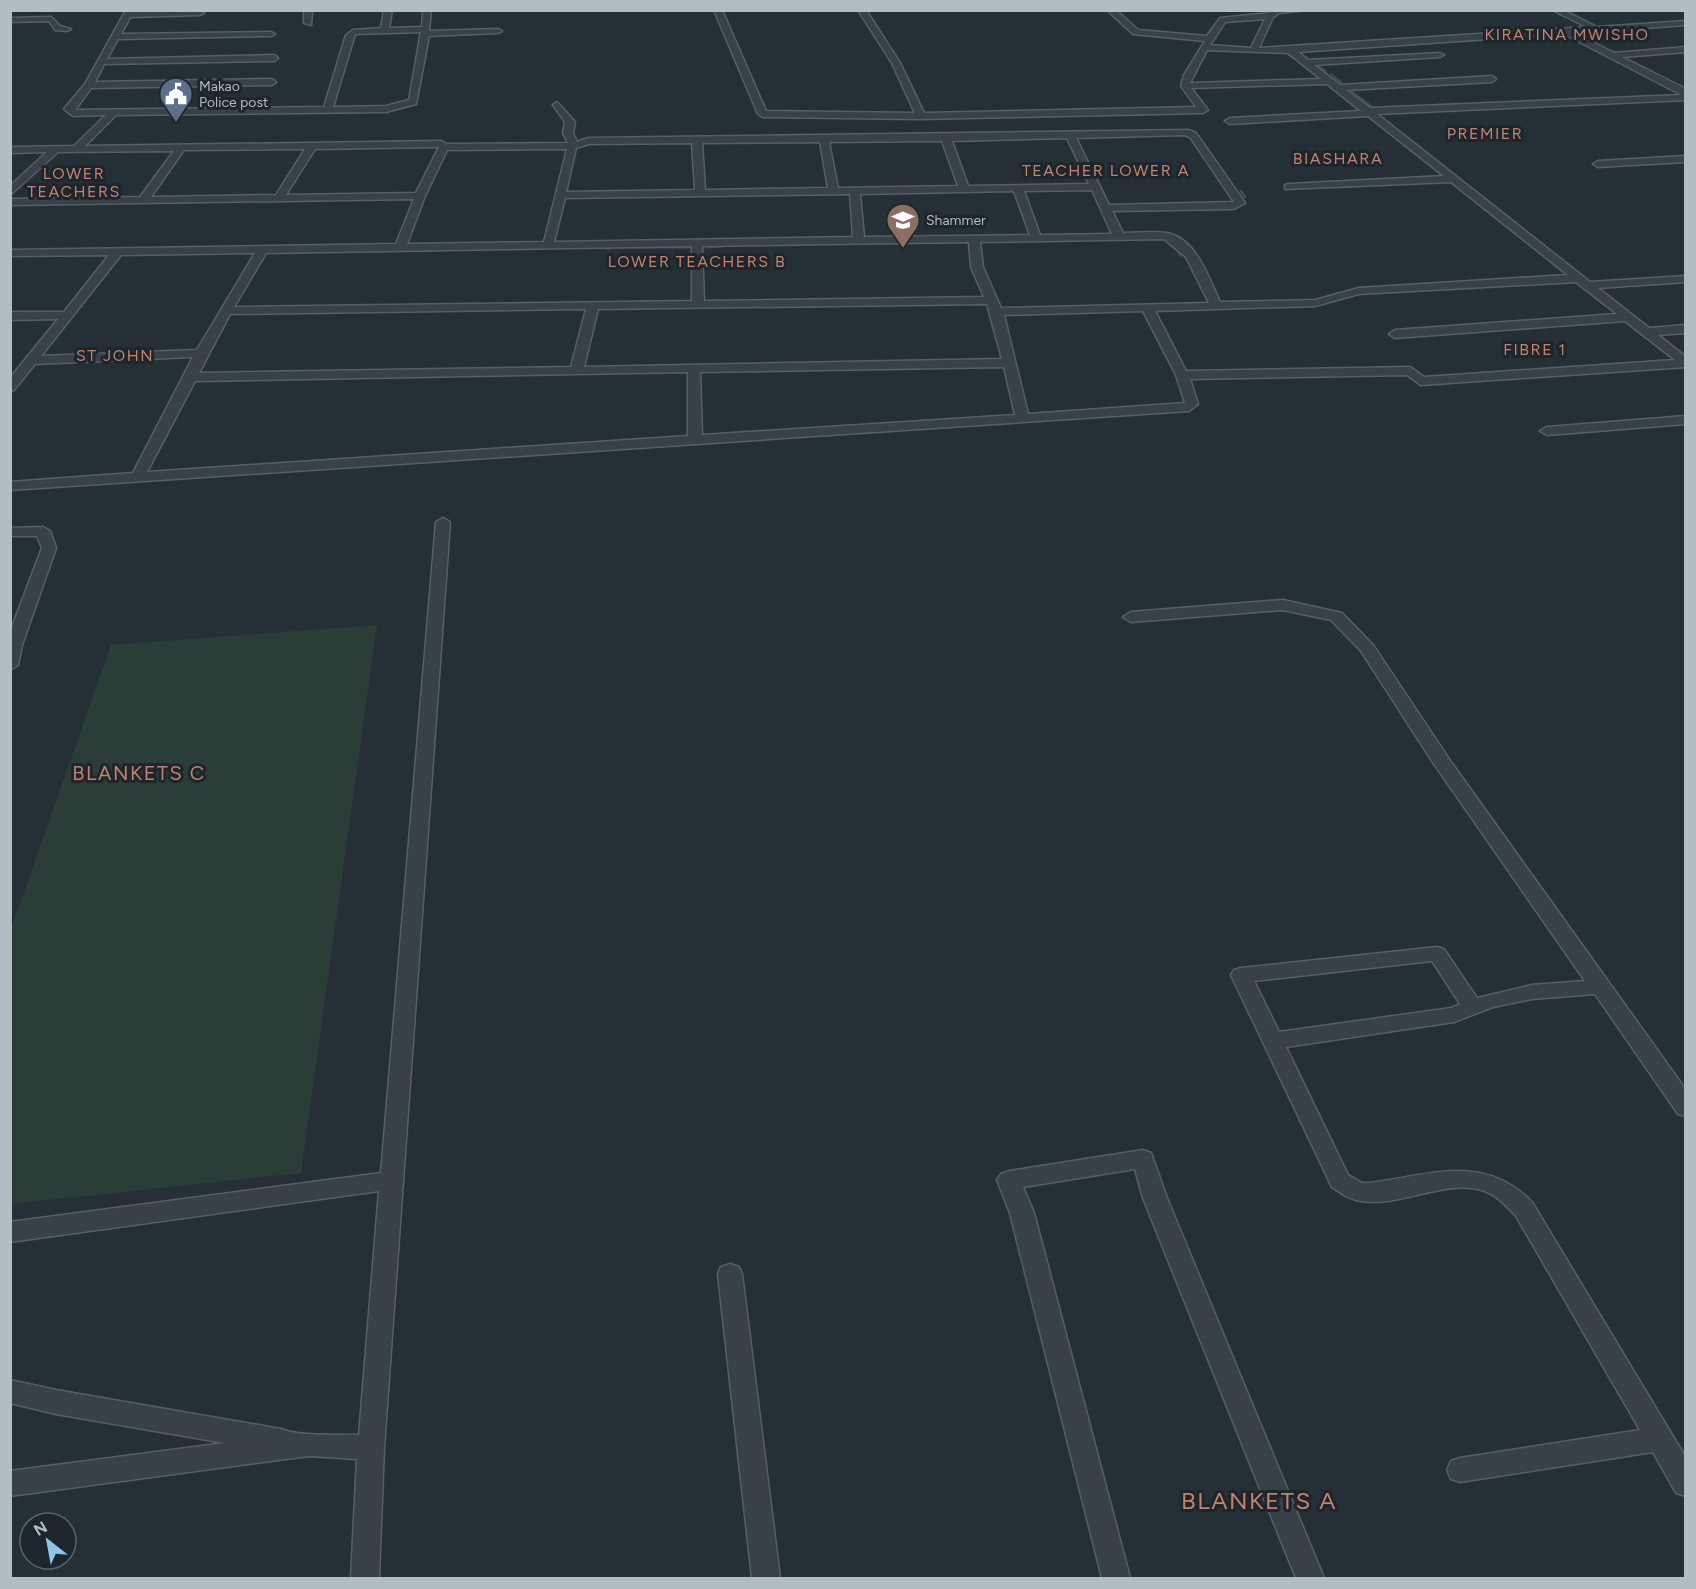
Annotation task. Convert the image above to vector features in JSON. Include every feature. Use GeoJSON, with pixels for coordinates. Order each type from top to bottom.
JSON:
{"type":"FeatureCollection","features":[{"type":"Feature","properties":{"kind":"street"},"geometry":{"type":"LineString","coordinates":[[308,10],[308,23]]}},
{"type":"Feature","properties":{"kind":"street"},"geometry":{"type":"LineString","coordinates":[[385,29],[388,10]]}},
{"type":"Feature","properties":{"kind":"street"},"geometry":{"type":"LineString","coordinates":[[200,13],[130,13],[88,85],[69,109],[82,114],[112,114],[386,109],[413,102],[426,31],[427,10]]}},
{"type":"Feature","properties":{"kind":"street"},"geometry":{"type":"LineString","coordinates":[[718,10],[763,114],[921,116],[1203,110],[1185,86]]}},
{"type":"Feature","properties":{"kind":"street"},"geometry":{"type":"LineString","coordinates":[[862,10],[896,63],[921,116]]}},
{"type":"Feature","properties":{"kind":"street"},"geometry":{"type":"LineString","coordinates":[[1111,10],[1136,32],[1212,39]]}},
{"type":"Feature","properties":{"kind":"street"},"geometry":{"type":"LineString","coordinates":[[1185,86],[1203,47],[1212,39],[1223,20],[1303,10]]}},
{"type":"Feature","properties":{"kind":"street"},"geometry":{"type":"LineString","coordinates":[[1556,10],[1598,29]]}},
{"type":"Feature","properties":{"kind":"street"},"geometry":{"type":"LineString","coordinates":[[1254,51],[1270,13]]}},
{"type":"Feature","properties":{"kind":"street"},"geometry":{"type":"LineString","coordinates":[[10,20],[51,19],[58,28],[67,30]]}},
{"type":"Feature","properties":{"kind":"street"},"geometry":{"type":"LineString","coordinates":[[1203,47],[1254,51],[1290,50],[1686,22]]}},
{"type":"Feature","properties":{"kind":"street"},"geometry":{"type":"LineString","coordinates":[[328,109],[350,35],[353,32],[385,29],[498,31]]}},
{"type":"Feature","properties":{"kind":"street"},"geometry":{"type":"LineString","coordinates":[[1564,30],[1684,92]]}},
{"type":"Feature","properties":{"kind":"street"},"geometry":{"type":"LineString","coordinates":[[115,37],[271,34]]}},
{"type":"Feature","properties":{"kind":"street"},"geometry":{"type":"LineString","coordinates":[[1614,54],[1686,49]]}},
{"type":"Feature","properties":{"kind":"street"},"geometry":{"type":"LineString","coordinates":[[1182,375],[1410,371],[1421,381],[1686,363],[1644,332],[1590,285],[1452,179],[1372,112],[1290,50]]}},
{"type":"Feature","properties":{"kind":"street"},"geometry":{"type":"LineString","coordinates":[[1307,63],[1440,55]]}},
{"type":"Feature","properties":{"kind":"street"},"geometry":{"type":"LineString","coordinates":[[100,62],[274,58]]}},
{"type":"Feature","properties":{"kind":"street"},"geometry":{"type":"LineString","coordinates":[[1340,88],[1492,79]]}},
{"type":"Feature","properties":{"kind":"street"},"geometry":{"type":"LineString","coordinates":[[1185,86],[1331,81]]}},
{"type":"Feature","properties":{"kind":"street"},"geometry":{"type":"LineString","coordinates":[[88,85],[272,82]]}},
{"type":"Feature","properties":{"kind":"street"},"geometry":{"type":"LineString","coordinates":[[1230,121],[1684,92]]}},
{"type":"Feature","properties":{"kind":"street"},"geometry":{"type":"LineString","coordinates":[[548,246],[573,145],[568,133],[570,122],[557,105]]}},
{"type":"Feature","properties":{"kind":"street"},"geometry":{"type":"LineString","coordinates":[[77,149],[106,123],[112,114]]}},
{"type":"Feature","properties":{"kind":"street"},"geometry":{"type":"LineString","coordinates":[[855,116],[862,138]]}},
{"type":"Feature","properties":{"kind":"street"},"geometry":{"type":"LineString","coordinates":[[10,150],[436,143],[444,147],[573,145],[588,141],[1191,133],[1240,203],[1234,206],[1105,208]]}},
{"type":"Feature","properties":{"kind":"street"},"geometry":{"type":"LineString","coordinates":[[1070,135],[1093,187],[1119,236]]}},
{"type":"Feature","properties":{"kind":"street"},"geometry":{"type":"LineString","coordinates":[[946,138],[964,189]]}},
{"type":"Feature","properties":{"kind":"street"},"geometry":{"type":"LineString","coordinates":[[825,139],[833,190]]}},
{"type":"Feature","properties":{"kind":"street"},"geometry":{"type":"LineString","coordinates":[[698,140],[700,192]]}},
{"type":"Feature","properties":{"kind":"street"},"geometry":{"type":"LineString","coordinates":[[279,198],[312,145]]}},
{"type":"Feature","properties":{"kind":"street"},"geometry":{"type":"LineString","coordinates":[[400,247],[420,196],[444,147]]}},
{"type":"Feature","properties":{"kind":"street"},"geometry":{"type":"LineString","coordinates":[[144,199],[181,148]]}},
{"type":"Feature","properties":{"kind":"street"},"geometry":{"type":"LineString","coordinates":[[10,192],[55,150]]}},
{"type":"Feature","properties":{"kind":"street"},"geometry":{"type":"LineString","coordinates":[[1598,164],[1686,159]]}},
{"type":"Feature","properties":{"kind":"street"},"geometry":{"type":"LineString","coordinates":[[1289,187],[1452,179]]}},
{"type":"Feature","properties":{"kind":"street"},"geometry":{"type":"LineString","coordinates":[[1017,187],[1036,237]]}},
{"type":"Feature","properties":{"kind":"street"},"geometry":{"type":"LineString","coordinates":[[562,195],[1093,187]]}},
{"type":"Feature","properties":{"kind":"street"},"geometry":{"type":"LineString","coordinates":[[855,190],[860,240]]}},
{"type":"Feature","properties":{"kind":"street"},"geometry":{"type":"LineString","coordinates":[[10,202],[420,196]]}},
{"type":"Feature","properties":{"kind":"street"},"geometry":{"type":"LineString","coordinates":[[10,253],[1166,236],[1180,242],[1216,306]]}},
{"type":"Feature","properties":{"kind":"street"},"geometry":{"type":"LineString","coordinates":[[974,238],[976,267],[997,312],[1023,419]]}},
{"type":"Feature","properties":{"kind":"street"},"geometry":{"type":"LineString","coordinates":[[697,244],[698,303]]}},
{"type":"Feature","properties":{"kind":"street"},"geometry":{"type":"LineString","coordinates":[[138,477],[191,377],[201,353],[261,251]]}},
{"type":"Feature","properties":{"kind":"street"},"geometry":{"type":"LineString","coordinates":[[12,382],[34,360],[117,252]]}},
{"type":"Feature","properties":{"kind":"street"},"geometry":{"type":"LineString","coordinates":[[997,312],[1327,302],[1335,300],[1341,293],[1359,291],[1580,278]]}},
{"type":"Feature","properties":{"kind":"street"},"geometry":{"type":"LineString","coordinates":[[1590,285],[1686,279]]}},
{"type":"Feature","properties":{"kind":"street"},"geometry":{"type":"LineString","coordinates":[[226,311],[991,300]]}},
{"type":"Feature","properties":{"kind":"street"},"geometry":{"type":"LineString","coordinates":[[577,369],[593,305]]}},
{"type":"Feature","properties":{"kind":"street"},"geometry":{"type":"LineString","coordinates":[[10,486],[1189,407],[1192,404],[1182,375],[1148,309]]}},
{"type":"Feature","properties":{"kind":"street"},"geometry":{"type":"LineString","coordinates":[[10,316],[67,315]]}},
{"type":"Feature","properties":{"kind":"street"},"geometry":{"type":"LineString","coordinates":[[1395,334],[1627,317]]}},
{"type":"Feature","properties":{"kind":"street"},"geometry":{"type":"LineString","coordinates":[[1644,332],[1686,329]]}},
{"type":"Feature","properties":{"kind":"street"},"geometry":{"type":"LineString","coordinates":[[34,360],[201,353]]}},
{"type":"Feature","properties":{"kind":"street"},"geometry":{"type":"LineString","coordinates":[[191,377],[1008,363]]}},
{"type":"Feature","properties":{"kind":"street"},"geometry":{"type":"LineString","coordinates":[[694,367],[695,440]]}},
{"type":"Feature","properties":{"kind":"street"},"geometry":{"type":"LineString","coordinates":[[1547,431],[1686,420]]}},
{"type":"Feature","properties":{"kind":"street"},"geometry":{"type":"LineString","coordinates":[[364,1578],[371,1448],[443,522]]}},
{"type":"Feature","properties":{"kind":"street"},"geometry":{"type":"LineString","coordinates":[[10,532],[43,531],[49,548],[40,565],[12,645],[10,665]]}},
{"type":"Feature","properties":{"kind":"street"},"geometry":{"type":"LineString","coordinates":[[1131,617],[1283,605],[1336,616],[1367,648],[1443,764],[1598,987],[1605,991],[1686,1108]]}},
{"type":"Feature","properties":{"kind":"street"},"geometry":{"type":"LineString","coordinates":[[1473,1007],[1437,954],[1241,975],[1340,1181],[1360,1192],[1406,1189],[1457,1179],[1490,1180],[1511,1192],[1524,1209],[1686,1484]]}},
{"type":"Feature","properties":{"kind":"street"},"geometry":{"type":"LineString","coordinates":[[1273,1041],[1454,1015],[1489,1001],[1532,992],[1598,987]]}},
{"type":"Feature","properties":{"kind":"street"},"geometry":{"type":"LineString","coordinates":[[1116,1578],[1022,1213],[1008,1180],[1143,1159],[1160,1209],[1310,1578]]}},
{"type":"Feature","properties":{"kind":"street"},"geometry":{"type":"LineString","coordinates":[[10,1232],[393,1180]]}},
{"type":"Feature","properties":{"kind":"street"},"geometry":{"type":"LineString","coordinates":[[730,1274],[766,1578]]}},
{"type":"Feature","properties":{"kind":"street"},"geometry":{"type":"LineString","coordinates":[[10,1391],[56,1402],[241,1436],[371,1448]]}},
{"type":"Feature","properties":{"kind":"street"},"geometry":{"type":"LineString","coordinates":[[1460,1470],[1661,1439]]}},
{"type":"Feature","properties":{"kind":"street"},"geometry":{"type":"LineString","coordinates":[[10,1484],[309,1444]]}},
{"type":"Feature","properties":{"kind":"green space"},"geometry":{"type":"Polygon","coordinates":[[[377,625],[301,1173],[11,1204],[11,929],[111,645],[377,625]]]}},
{"type":"Feature","properties":{"kind":"waterway"},"geometry":{"type":"LineString","coordinates":[[1305,51],[1300,53],[1311,61]]}},
{"type":"Feature","properties":{"kind":"waterway"},"geometry":{"type":"LineString","coordinates":[[1612,51],[1667,80]]}},
{"type":"Feature","properties":{"kind":"waterway"},"geometry":{"type":"LineString","coordinates":[[1284,52],[1301,62]]}},
{"type":"Feature","properties":{"kind":"waterway"},"geometry":{"type":"LineString","coordinates":[[1315,64],[1326,71]]}},
{"type":"Feature","properties":{"kind":"waterway"},"geometry":{"type":"LineString","coordinates":[[1331,74],[1344,85]]}},
{"type":"Feature","properties":{"kind":"waterway"},"geometry":{"type":"LineString","coordinates":[[1350,90],[1375,109]]}},
{"type":"Feature","properties":{"kind":"waterway"},"geometry":{"type":"LineString","coordinates":[[1241,191],[1245,197]]}},
{"type":"Feature","properties":{"kind":"waterway"},"geometry":{"type":"LineString","coordinates":[[1064,235],[1110,234],[1111,226]]}},
{"type":"Feature","properties":{"kind":"waterway"},"geometry":{"type":"LineString","coordinates":[[1162,239],[1173,242],[1180,255]]}},
{"type":"Feature","properties":{"kind":"waterway"},"geometry":{"type":"LineString","coordinates":[[708,247],[733,245]]}},
{"type":"Feature","properties":{"kind":"waterway"},"geometry":{"type":"LineString","coordinates":[[595,247],[611,248]]}},
{"type":"Feature","properties":{"kind":"waterway"},"geometry":{"type":"LineString","coordinates":[[615,247],[626,247]]}},
{"type":"Feature","properties":{"kind":"waterway"},"geometry":{"type":"LineString","coordinates":[[630,247],[691,247]]}},
{"type":"Feature","properties":{"kind":"place","name":"Makao Police post"},"geometry":{"type":"Point","coordinates":[176,123]}},
{"type":"Feature","properties":{"kind":"place","name":"Shammer"},"geometry":{"type":"Point","coordinates":[903,249]}},
{"type":"Feature","properties":{"kind":"district","name":"KIRATINA MWISHO"},"geometry":{"type":"Point","coordinates":[1567,34]}},
{"type":"Feature","properties":{"kind":"district","name":"PREMIER"},"geometry":{"type":"Point","coordinates":[1485,133]}},
{"type":"Feature","properties":{"kind":"district","name":"BIASHARA"},"geometry":{"type":"Point","coordinates":[1338,158]}},
{"type":"Feature","properties":{"kind":"district","name":"TEACHER LOWER A"},"geometry":{"type":"Point","coordinates":[1106,170]}},
{"type":"Feature","properties":{"kind":"district","name":"LOWER TEACHERS"},"geometry":{"type":"Point","coordinates":[74,182]}},
{"type":"Feature","properties":{"kind":"district","name":"LOWER TEACHERS B"},"geometry":{"type":"Point","coordinates":[697,261]}},
{"type":"Feature","properties":{"kind":"district","name":"FIBRE 1"},"geometry":{"type":"Point","coordinates":[1535,349]}},
{"type":"Feature","properties":{"kind":"district","name":"ST JOHN"},"geometry":{"type":"Point","coordinates":[115,355]}},
{"type":"Feature","properties":{"kind":"district","name":"BLANKETS C"},"geometry":{"type":"Point","coordinates":[139,773]}},
{"type":"Feature","properties":{"kind":"district","name":"BLANKETS A"},"geometry":{"type":"Point","coordinates":[1259,1501]}}]}
